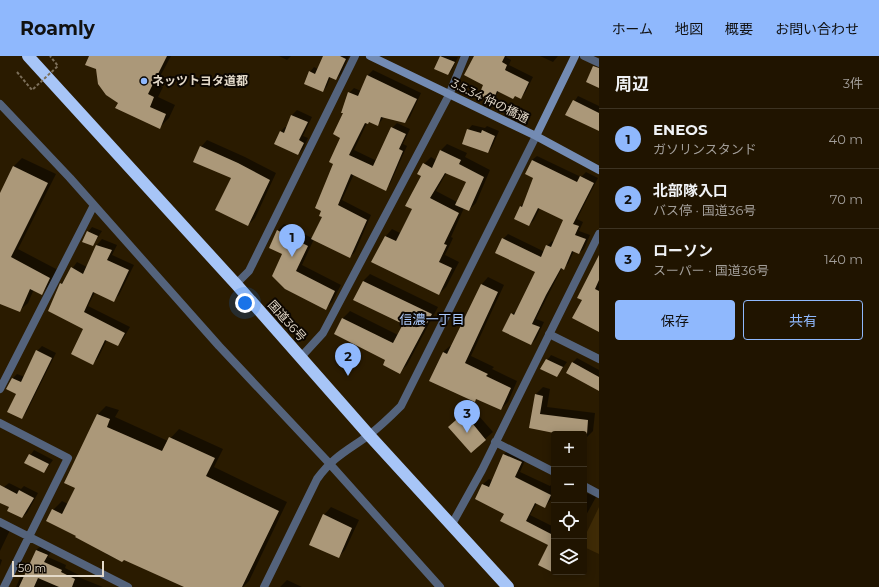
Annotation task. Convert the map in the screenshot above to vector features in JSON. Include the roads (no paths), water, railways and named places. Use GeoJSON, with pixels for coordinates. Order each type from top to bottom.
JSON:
{"type":"FeatureCollection","features":[{"type":"Feature","properties":{"kind":"highway","name":"国道36号"},"geometry":{"type":"LineString","coordinates":[[28,56],[236,284],[369,435],[508,587]]}},
{"type":"Feature","properties":{"kind":"street"},"geometry":{"type":"LineString","coordinates":[[236,284],[249,271],[355,56]]}},
{"type":"Feature","properties":{"kind":"street","name":"3.5.34 仲の橋通"},"geometry":{"type":"LineString","coordinates":[[370,56],[536,136],[599,170]]}},
{"type":"Feature","properties":{"kind":"street"},"geometry":{"type":"LineString","coordinates":[[301,357],[323,333],[449,94],[466,56]]}},
{"type":"Feature","properties":{"kind":"street"},"geometry":{"type":"LineString","coordinates":[[264,587],[317,478],[329,463],[387,421],[401,406],[576,56]]}},
{"type":"Feature","properties":{"kind":"street"},"geometry":{"type":"LineString","coordinates":[[584,56],[599,63]]}},
{"type":"Feature","properties":{"kind":"street"},"geometry":{"type":"LineString","coordinates":[[0,104],[94,206],[219,346],[329,463],[440,587]]}},
{"type":"Feature","properties":{"kind":"street"},"geometry":{"type":"LineString","coordinates":[[0,389],[94,206]]}},
{"type":"Feature","properties":{"kind":"street"},"geometry":{"type":"LineString","coordinates":[[452,524],[495,442],[599,234]]}},
{"type":"Feature","properties":{"kind":"street"},"geometry":{"type":"LineString","coordinates":[[549,334],[599,359]]}},
{"type":"Feature","properties":{"kind":"street"},"geometry":{"type":"LineString","coordinates":[[0,423],[68,458],[4,587]]}},
{"type":"Feature","properties":{"kind":"street"},"geometry":{"type":"LineString","coordinates":[[495,442],[551,470]]}},
{"type":"Feature","properties":{"kind":"street"},"geometry":{"type":"LineString","coordinates":[[587,487],[599,493]]}},
{"type":"Feature","properties":{"kind":"street"},"geometry":{"type":"LineString","coordinates":[[0,522],[128,587]]}},
{"type":"Feature","properties":{"kind":"place","name":"ネッツトヨタ道都"},"geometry":{"type":"Point","coordinates":[144,81]}},
{"type":"Feature","properties":{"kind":"place","name":"ENEOS"},"geometry":{"type":"Point","coordinates":[292,257]}},
{"type":"Feature","properties":{"kind":"place","name":"北部隊入口"},"geometry":{"type":"Point","coordinates":[348,376]}},
{"type":"Feature","properties":{"kind":"place","name":"ローソン"},"geometry":{"type":"Point","coordinates":[467,433]}},
{"type":"Feature","properties":{"kind":"district","name":"信濃一丁目"},"geometry":{"type":"Point","coordinates":[432,319]}}]}
